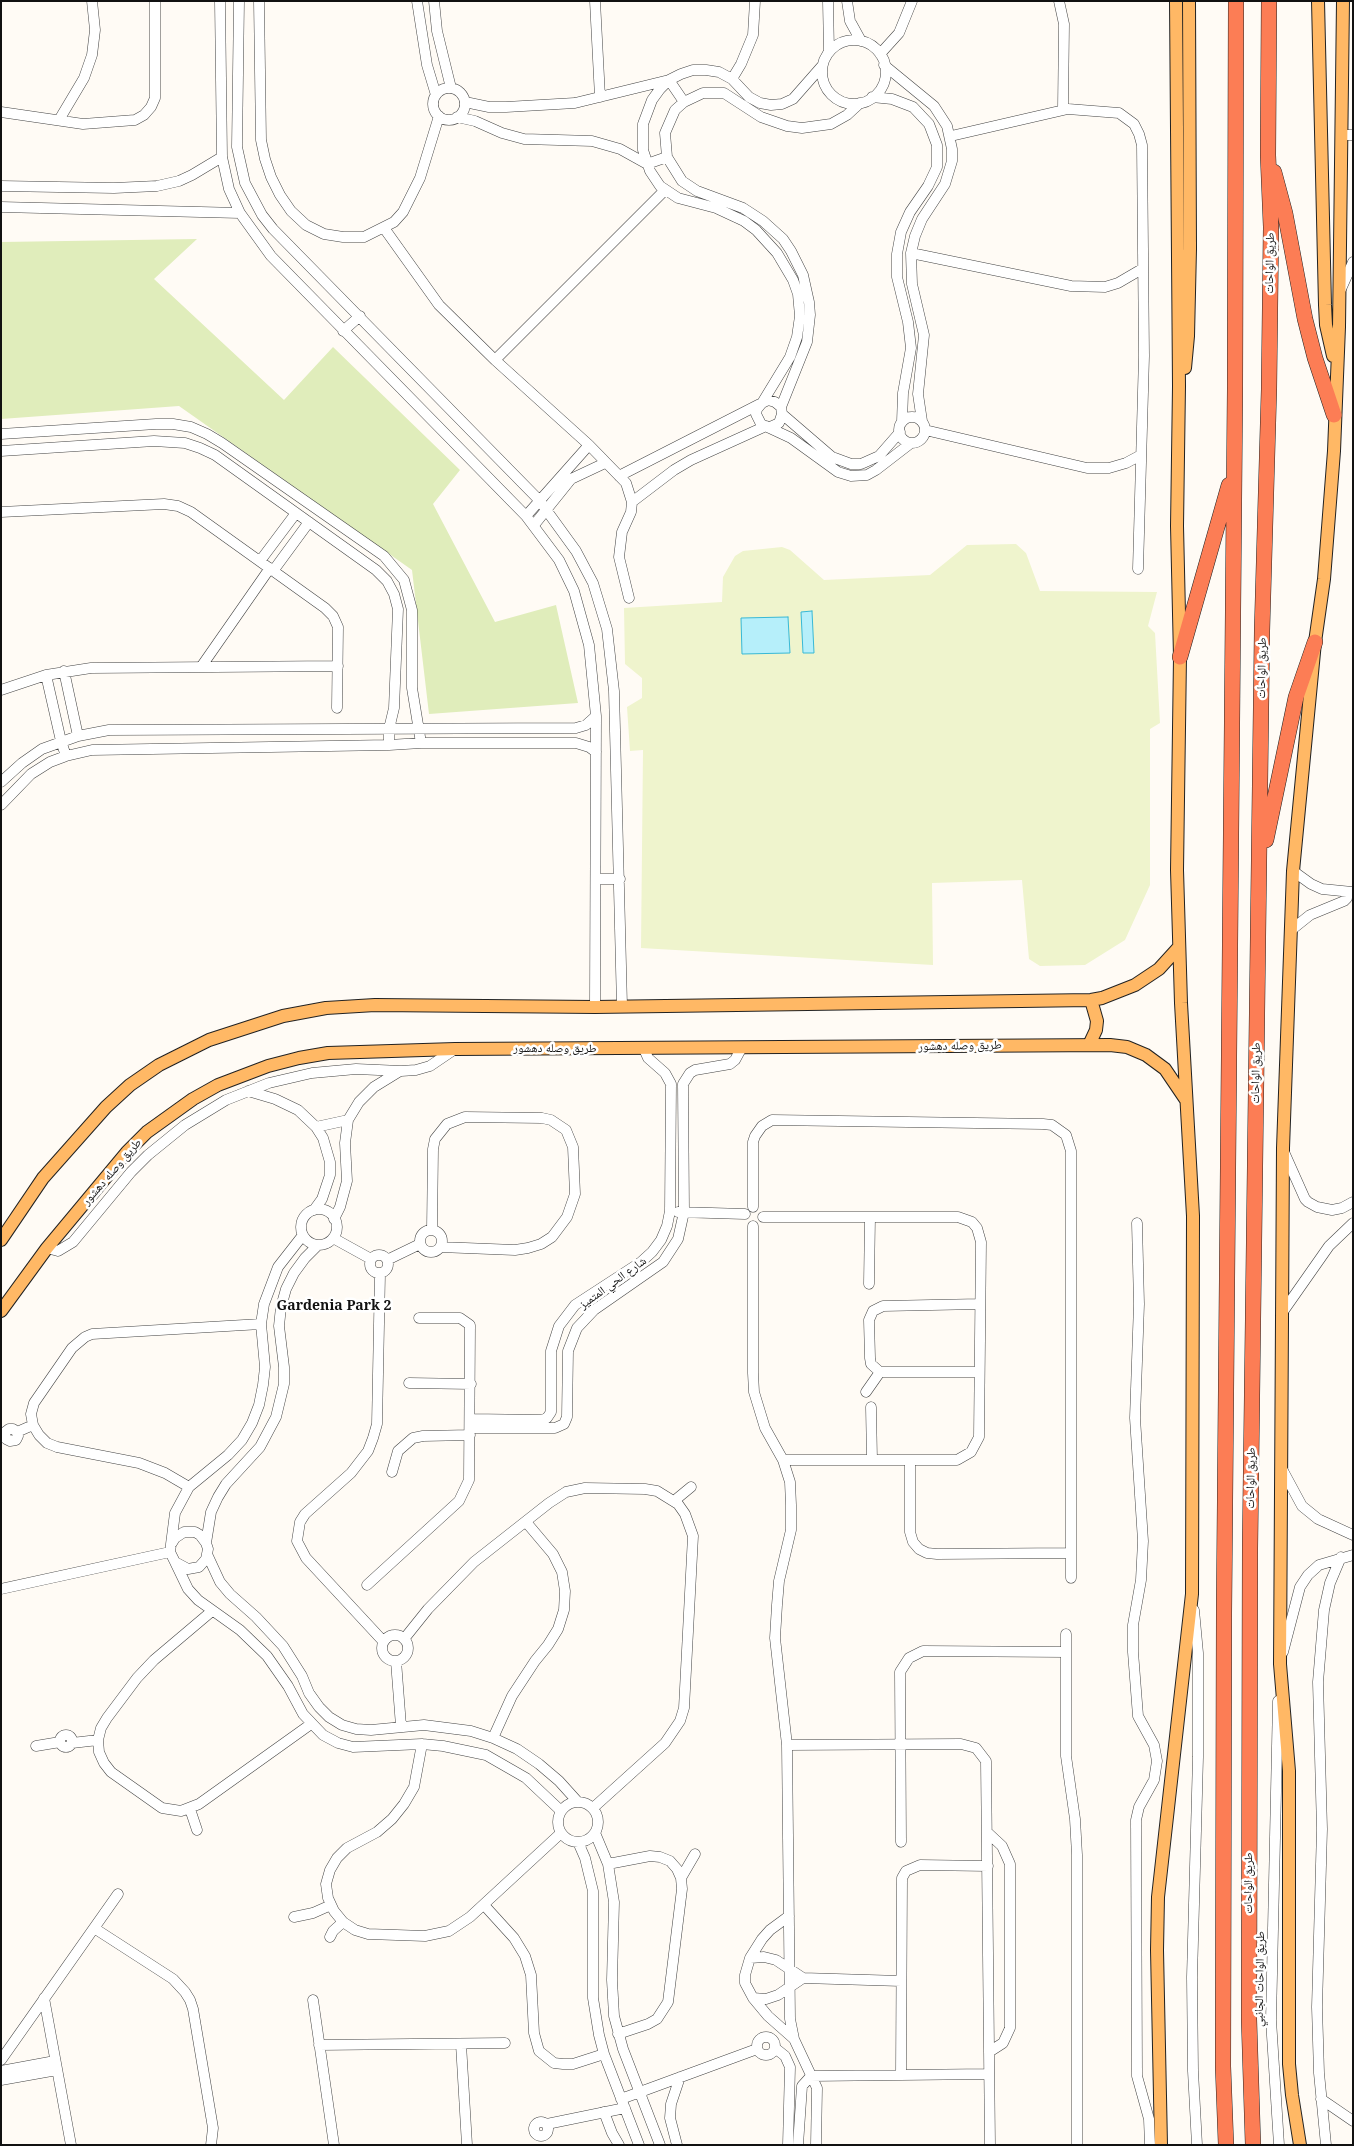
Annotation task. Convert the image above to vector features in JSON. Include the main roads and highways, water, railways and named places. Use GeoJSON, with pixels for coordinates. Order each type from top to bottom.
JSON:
{"type":"FeatureCollection","features":[{"type":"Feature","properties":{"kind":"highway","name":"طريق الواحات"},"geometry":{"type":"LineString","coordinates":[[1226,2145],[1223,2066],[1224,1612],[1236,1]]}},
{"type":"Feature","properties":{"kind":"highway","name":"طريق الواحات"},"geometry":{"type":"LineString","coordinates":[[1253,2145],[1249,2019],[1250,1548],[1262,631],[1271,227],[1268,155],[1269,1]]}},
{"type":"Feature","properties":{"kind":"highway"},"geometry":{"type":"LineString","coordinates":[[1268,155],[1282,200],[1310,339],[1334,415]]}},
{"type":"Feature","properties":{"kind":"highway"},"geometry":{"type":"LineString","coordinates":[[1180,657],[1234,464]]}},
{"type":"Feature","properties":{"kind":"highway"},"geometry":{"type":"LineString","coordinates":[[1259,876],[1296,697],[1315,642]]}},
{"type":"Feature","properties":{"kind":"main road"},"geometry":{"type":"LineString","coordinates":[[1161,2145],[1157,1922],[1160,1872],[1192,1594],[1193,1216],[1179,947],[1176,798],[1180,657],[1176,526],[1179,386],[1176,1]]}},
{"type":"Feature","properties":{"kind":"main road"},"geometry":{"type":"LineString","coordinates":[[1179,386],[1183,376],[1188,336],[1190,1]]}},
{"type":"Feature","properties":{"kind":"main road"},"geometry":{"type":"LineString","coordinates":[[1318,1],[1326,318],[1337,371]]}},
{"type":"Feature","properties":{"kind":"main road"},"geometry":{"type":"LineString","coordinates":[[1300,2145],[1290,2072],[1288,1975],[1289,1780],[1280,1664],[1283,1148],[1293,871],[1315,642],[1324,579],[1334,451],[1347,135],[1343,1]]}},
{"type":"Feature","properties":{"kind":"main road"},"geometry":{"type":"LineString","coordinates":[[1,1240],[44,1178],[106,1106],[130,1084],[159,1065],[209,1040],[283,1016],[326,1008],[375,1006],[595,1007],[1091,1000],[1102,998],[1135,985],[1159,969],[1179,947]]}},
{"type":"Feature","properties":{"kind":"main road"},"geometry":{"type":"LineString","coordinates":[[1088,1045],[1094,1036],[1097,1021],[1091,1000]]}},
{"type":"Feature","properties":{"kind":"main road","name":"طريق وصله دهشور"},"geometry":{"type":"LineString","coordinates":[[1,1310],[47,1248],[127,1152],[170,1114],[218,1085],[268,1066],[328,1053],[455,1049],[741,1049],[1088,1045],[1127,1047],[1146,1055],[1165,1069],[1188,1103]]}},
{"type":"Feature","properties":{"kind":"water"},"geometry":{"type":"Polygon","coordinates":[[[812,611],[814,653],[803,653],[801,612],[812,611]]]}},
{"type":"Feature","properties":{"kind":"water"},"geometry":{"type":"Polygon","coordinates":[[[788,617],[790,653],[742,654],[741,618],[788,617]]]}},
{"type":"Feature","properties":{"kind":"district","name":"Gardenia Park 2"},"geometry":{"type":"Point","coordinates":[334,1306]}}]}
